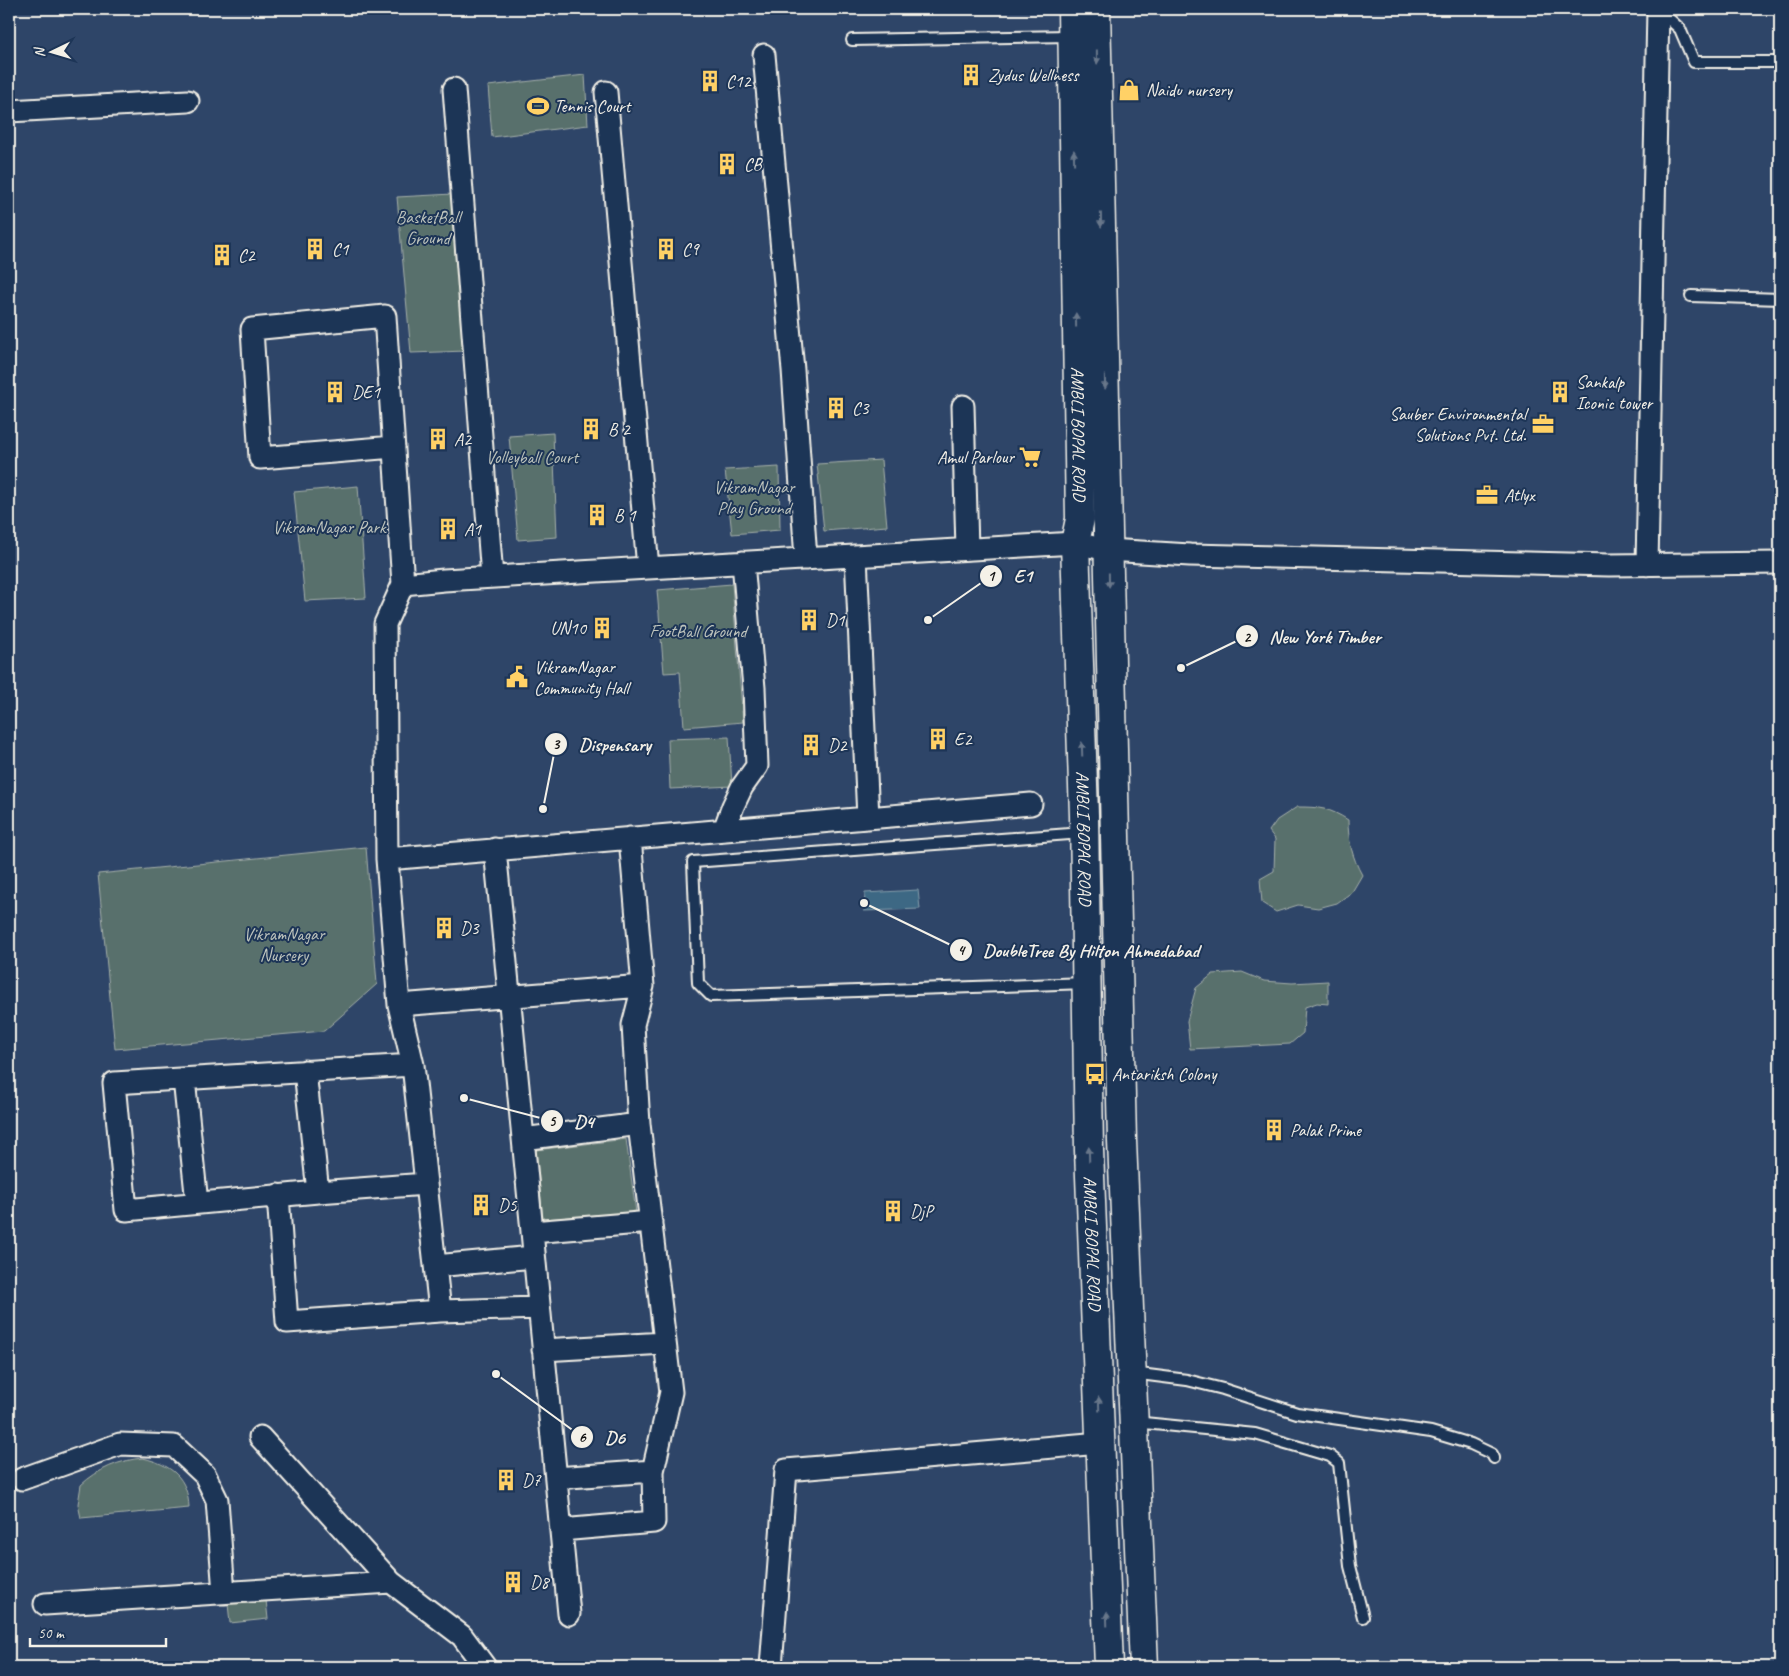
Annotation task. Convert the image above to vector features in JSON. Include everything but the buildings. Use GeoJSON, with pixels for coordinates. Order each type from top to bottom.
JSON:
{"type":"FeatureCollection","features":[{"type":"Feature","properties":{"kind":"street","name":"AMBLI BOPAL ROAD"},"geometry":{"type":"LineString","coordinates":[[1072,9],[1080,519],[1075,543],[1084,833],[1089,1150],[1109,1667]]}},
{"type":"Feature","properties":{"kind":"street","name":"AMBLI BOPAL ROAD"},"geometry":{"type":"LineString","coordinates":[[1096,9],[1122,1141],[1144,1667]]}},
{"type":"Feature","properties":{"kind":"street"},"geometry":{"type":"LineString","coordinates":[[1646,565],[1658,9]]}},
{"type":"Feature","properties":{"kind":"street"},"geometry":{"type":"LineString","coordinates":[[764,56],[792,370],[806,559]]}},
{"type":"Feature","properties":{"kind":"street"},"geometry":{"type":"LineString","coordinates":[[454,89],[492,577]]}},
{"type":"Feature","properties":{"kind":"street"},"geometry":{"type":"LineString","coordinates":[[606,92],[648,568]]}},
{"type":"Feature","properties":{"kind":"street"},"geometry":{"type":"LineString","coordinates":[[9,111],[188,101]]}},
{"type":"Feature","properties":{"kind":"street"},"geometry":{"type":"LineString","coordinates":[[394,446],[260,458],[252,330],[386,316],[403,584],[385,624],[387,859],[399,1005],[413,1065],[440,1311]]}},
{"type":"Feature","properties":{"kind":"street"},"geometry":{"type":"LineString","coordinates":[[963,406],[967,549]]}},
{"type":"Feature","properties":{"kind":"street"},"geometry":{"type":"LineString","coordinates":[[403,584],[492,577],[1075,543],[1108,550],[1190,555],[1609,566],[1780,563]]}},
{"type":"Feature","properties":{"kind":"street"},"geometry":{"type":"LineString","coordinates":[[856,556],[868,818]]}},
{"type":"Feature","properties":{"kind":"street"},"geometry":{"type":"LineString","coordinates":[[724,830],[742,787],[757,766],[754,688],[743,562]]}},
{"type":"Feature","properties":{"kind":"street"},"geometry":{"type":"LineString","coordinates":[[387,859],[1031,804]]}},
{"type":"Feature","properties":{"kind":"street"},"geometry":{"type":"LineString","coordinates":[[561,1530],[654,1522],[653,1471],[671,1392],[639,1124],[633,1025],[644,986],[630,838]]}},
{"type":"Feature","properties":{"kind":"street"},"geometry":{"type":"LineString","coordinates":[[495,849],[569,1614]]}},
{"type":"Feature","properties":{"kind":"street"},"geometry":{"type":"LineString","coordinates":[[399,1005],[644,986]]}},
{"type":"Feature","properties":{"kind":"street"},"geometry":{"type":"LineString","coordinates":[[413,1065],[114,1083],[126,1210],[278,1195],[426,1184]]}},
{"type":"Feature","properties":{"kind":"street"},"geometry":{"type":"LineString","coordinates":[[305,1071],[318,1192]]}},
{"type":"Feature","properties":{"kind":"street"},"geometry":{"type":"LineString","coordinates":[[184,1079],[197,1203]]}},
{"type":"Feature","properties":{"kind":"street"},"geometry":{"type":"LineString","coordinates":[[523,1139],[639,1124]]}},
{"type":"Feature","properties":{"kind":"street"},"geometry":{"type":"LineString","coordinates":[[278,1195],[288,1322],[440,1311],[539,1308]]}},
{"type":"Feature","properties":{"kind":"street"},"geometry":{"type":"LineString","coordinates":[[532,1232],[651,1222]]}},
{"type":"Feature","properties":{"kind":"street"},"geometry":{"type":"LineString","coordinates":[[435,1266],[534,1257]]}},
{"type":"Feature","properties":{"kind":"street"},"geometry":{"type":"LineString","coordinates":[[543,1350],[665,1343]]}},
{"type":"Feature","properties":{"kind":"street"},"geometry":{"type":"LineString","coordinates":[[260,1437],[391,1582],[462,1636],[485,1667]]}},
{"type":"Feature","properties":{"kind":"street"},"geometry":{"type":"LineString","coordinates":[[771,1667],[786,1470],[1100,1443]]}},
{"type":"Feature","properties":{"kind":"street"},"geometry":{"type":"LineString","coordinates":[[22,1479],[120,1444],[174,1446],[205,1475],[217,1500],[224,1593]]}},
{"type":"Feature","properties":{"kind":"street"},"geometry":{"type":"LineString","coordinates":[[556,1478],[653,1471]]}},
{"type":"Feature","properties":{"kind":"street"},"geometry":{"type":"LineString","coordinates":[[45,1604],[391,1582]]}},
{"type":"Feature","properties":{"kind":"lane"},"geometry":{"type":"LineString","coordinates":[[1658,9],[1680,29],[1694,62],[1780,62]]}},
{"type":"Feature","properties":{"kind":"lane"},"geometry":{"type":"LineString","coordinates":[[852,40],[1072,36]]}},
{"type":"Feature","properties":{"kind":"lane"},"geometry":{"type":"LineString","coordinates":[[1691,296],[1780,299]]}},
{"type":"Feature","properties":{"kind":"lane"},"geometry":{"type":"LineString","coordinates":[[1084,833],[693,862],[698,982],[711,996],[1086,983]]}},
{"type":"Feature","properties":{"kind":"lane"},"geometry":{"type":"LineString","coordinates":[[1131,1372],[1205,1384],[1297,1413],[1431,1432],[1471,1444],[1492,1454],[1494,1458]]}},
{"type":"Feature","properties":{"kind":"lane"},"geometry":{"type":"LineString","coordinates":[[1133,1422],[1255,1434],[1330,1456],[1339,1463],[1350,1566],[1363,1617]]}},
{"type":"Feature","properties":{"kind":"green space","name":"Tennis Court"},"geometry":{"type":"Polygon","coordinates":[[[585,75],[588,125],[492,137],[488,86],[585,75]]]}},
{"type":"Feature","properties":{"kind":"green space","name":"BasketBall Ground"},"geometry":{"type":"Polygon","coordinates":[[[453,194],[466,351],[411,353],[397,197],[453,194]]]}},
{"type":"Feature","properties":{"kind":"green space","name":"Volleyball Court"},"geometry":{"type":"Polygon","coordinates":[[[553,433],[557,537],[518,540],[509,436],[553,433]]]}},
{"type":"Feature","properties":{"kind":"green space"},"geometry":{"type":"Polygon","coordinates":[[[881,460],[887,526],[824,531],[817,464],[881,460]]]}},
{"type":"Feature","properties":{"kind":"green space","name":"VikramNagar Play Ground"},"geometry":{"type":"Polygon","coordinates":[[[779,467],[780,530],[732,534],[725,470],[779,467]]]}},
{"type":"Feature","properties":{"kind":"green space","name":"VikramNagar Park"},"geometry":{"type":"Polygon","coordinates":[[[358,486],[366,598],[305,601],[294,492],[358,486]]]}},
{"type":"Feature","properties":{"kind":"green space","name":"FootBall Ground"},"geometry":{"type":"Polygon","coordinates":[[[732,584],[743,722],[684,727],[680,672],[664,673],[657,590],[732,584]]]}},
{"type":"Feature","properties":{"kind":"green space"},"geometry":{"type":"Polygon","coordinates":[[[729,737],[732,786],[670,789],[668,739],[729,737]]]}},
{"type":"Feature","properties":{"kind":"green space"},"geometry":{"type":"Polygon","coordinates":[[[1297,807],[1324,809],[1348,820],[1351,848],[1362,875],[1352,892],[1337,903],[1318,908],[1298,905],[1276,912],[1262,903],[1260,879],[1274,871],[1275,839],[1269,831],[1277,820],[1297,807]]]}},
{"type":"Feature","properties":{"kind":"green space","name":"VikramNagar Nursery"},"geometry":{"type":"Polygon","coordinates":[[[366,847],[377,984],[324,1031],[115,1049],[98,874],[366,847]]]}},
{"type":"Feature","properties":{"kind":"green space"},"geometry":{"type":"Polygon","coordinates":[[[1242,972],[1264,981],[1292,983],[1328,981],[1328,1004],[1317,1003],[1305,1007],[1303,1033],[1290,1044],[1190,1049],[1187,1021],[1196,988],[1213,974],[1242,972]]]}},
{"type":"Feature","properties":{"kind":"green space"},"geometry":{"type":"Polygon","coordinates":[[[626,1139],[636,1213],[543,1219],[536,1150],[626,1139]]]}},
{"type":"Feature","properties":{"kind":"green space"},"geometry":{"type":"Polygon","coordinates":[[[143,1458],[162,1464],[176,1474],[185,1488],[189,1508],[81,1518],[78,1504],[81,1485],[95,1474],[110,1466],[143,1458]]]}},
{"type":"Feature","properties":{"kind":"green space"},"geometry":{"type":"Polygon","coordinates":[[[266,1600],[268,1619],[230,1623],[228,1604],[266,1600]]]}},
{"type":"Feature","properties":{"kind":"water"},"geometry":{"type":"Polygon","coordinates":[[[918,890],[920,909],[864,911],[865,893],[918,890]]]}},
{"type":"Feature","properties":{"kind":"place","name":"Zydus Wellness"},"geometry":{"type":"Point","coordinates":[971,75]}},
{"type":"Feature","properties":{"kind":"place","name":"C12"},"geometry":{"type":"Point","coordinates":[710,81]}},
{"type":"Feature","properties":{"kind":"place","name":"Naidu nursery"},"geometry":{"type":"Point","coordinates":[1129,90]}},
{"type":"Feature","properties":{"kind":"place","name":"Tennis Court"},"geometry":{"type":"Point","coordinates":[538,106]}},
{"type":"Feature","properties":{"kind":"place","name":"CB"},"geometry":{"type":"Point","coordinates":[727,164]}},
{"type":"Feature","properties":{"kind":"place","name":"C1"},"geometry":{"type":"Point","coordinates":[315,249]}},
{"type":"Feature","properties":{"kind":"place","name":"C9"},"geometry":{"type":"Point","coordinates":[666,249]}},
{"type":"Feature","properties":{"kind":"place","name":"C2"},"geometry":{"type":"Point","coordinates":[222,255]}},
{"type":"Feature","properties":{"kind":"place","name":"DE1"},"geometry":{"type":"Point","coordinates":[335,392]}},
{"type":"Feature","properties":{"kind":"place","name":"Sankalp Iconic tower"},"geometry":{"type":"Point","coordinates":[1560,392]}},
{"type":"Feature","properties":{"kind":"place","name":"C3"},"geometry":{"type":"Point","coordinates":[836,408]}},
{"type":"Feature","properties":{"kind":"place","name":"Sauber Environmental Solutions Pvt. Ltd."},"geometry":{"type":"Point","coordinates":[1543,424]}},
{"type":"Feature","properties":{"kind":"place","name":"B 2"},"geometry":{"type":"Point","coordinates":[591,429]}},
{"type":"Feature","properties":{"kind":"place","name":"A2"},"geometry":{"type":"Point","coordinates":[438,439]}},
{"type":"Feature","properties":{"kind":"place","name":"Amul Parlour"},"geometry":{"type":"Point","coordinates":[1030,457]}},
{"type":"Feature","properties":{"kind":"place","name":"Atlyx"},"geometry":{"type":"Point","coordinates":[1487,495]}},
{"type":"Feature","properties":{"kind":"place","name":"B 1"},"geometry":{"type":"Point","coordinates":[597,515]}},
{"type":"Feature","properties":{"kind":"place","name":"A1"},"geometry":{"type":"Point","coordinates":[448,529]}},
{"type":"Feature","properties":{"kind":"place","name":"D1"},"geometry":{"type":"Point","coordinates":[809,620]}},
{"type":"Feature","properties":{"kind":"place","name":"E1"},"geometry":{"type":"Point","coordinates":[928,620]}},
{"type":"Feature","properties":{"kind":"place","name":"UN10"},"geometry":{"type":"Point","coordinates":[602,628]}},
{"type":"Feature","properties":{"kind":"place","name":"New York Timber"},"geometry":{"type":"Point","coordinates":[1181,668]}},
{"type":"Feature","properties":{"kind":"place","name":"VikramNagar Community Hall"},"geometry":{"type":"Point","coordinates":[517,677]}},
{"type":"Feature","properties":{"kind":"place","name":"E2"},"geometry":{"type":"Point","coordinates":[938,739]}},
{"type":"Feature","properties":{"kind":"place","name":"D2"},"geometry":{"type":"Point","coordinates":[811,745]}},
{"type":"Feature","properties":{"kind":"place","name":"Dispensary"},"geometry":{"type":"Point","coordinates":[543,809]}},
{"type":"Feature","properties":{"kind":"place","name":"DoubleTree By Hilton Ahmedabad"},"geometry":{"type":"Point","coordinates":[864,903]}},
{"type":"Feature","properties":{"kind":"place","name":"D3"},"geometry":{"type":"Point","coordinates":[444,928]}},
{"type":"Feature","properties":{"kind":"place","name":"Antariksh Colony"},"geometry":{"type":"Point","coordinates":[1095,1074]}},
{"type":"Feature","properties":{"kind":"place","name":"D4"},"geometry":{"type":"Point","coordinates":[464,1098]}},
{"type":"Feature","properties":{"kind":"place","name":"Palak Prime"},"geometry":{"type":"Point","coordinates":[1274,1130]}},
{"type":"Feature","properties":{"kind":"place","name":"D5"},"geometry":{"type":"Point","coordinates":[481,1205]}},
{"type":"Feature","properties":{"kind":"place","name":"DjP"},"geometry":{"type":"Point","coordinates":[893,1211]}},
{"type":"Feature","properties":{"kind":"place","name":"D6"},"geometry":{"type":"Point","coordinates":[496,1374]}},
{"type":"Feature","properties":{"kind":"place","name":"D7"},"geometry":{"type":"Point","coordinates":[506,1480]}},
{"type":"Feature","properties":{"kind":"place","name":"D8"},"geometry":{"type":"Point","coordinates":[513,1582]}}]}
